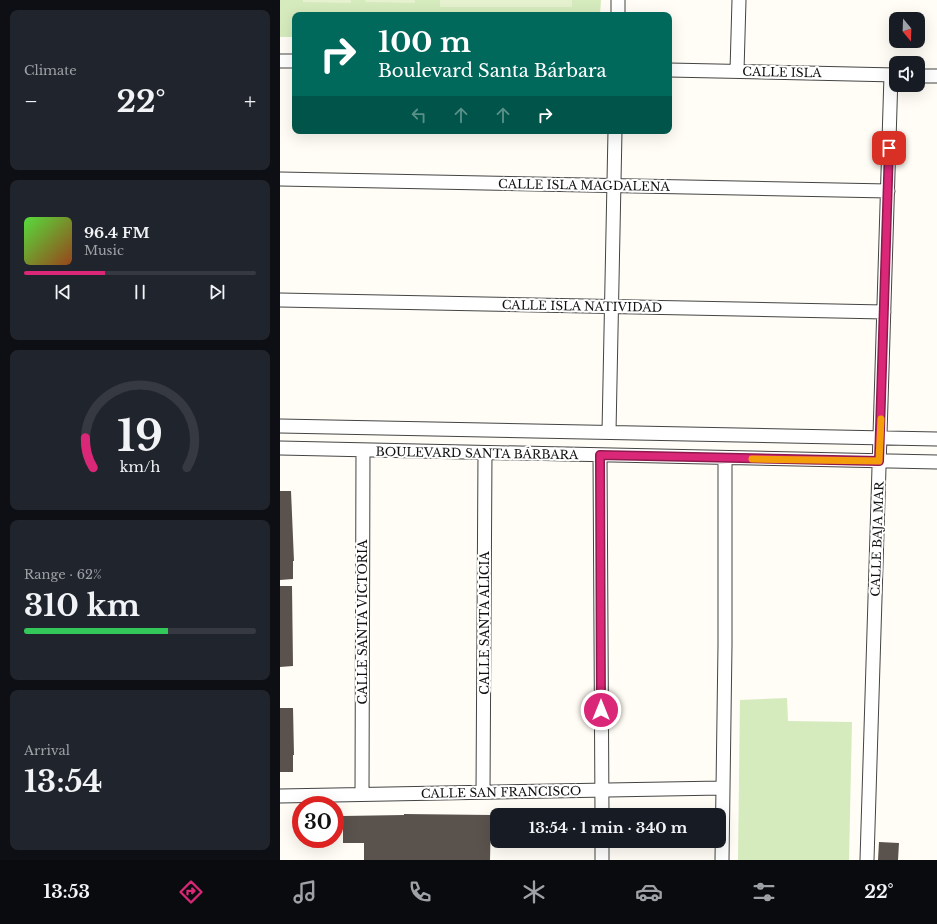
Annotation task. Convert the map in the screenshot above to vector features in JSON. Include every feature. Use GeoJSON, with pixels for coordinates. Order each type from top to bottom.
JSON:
{"type":"FeatureCollection","features":[{"type":"Feature","properties":{"kind":"street"},"geometry":{"type":"LineString","coordinates":[[618,0],[618,12]]}},
{"type":"Feature","properties":{"kind":"street"},"geometry":{"type":"LineString","coordinates":[[737,71],[739,0]]}},
{"type":"Feature","properties":{"kind":"street"},"geometry":{"type":"LineString","coordinates":[[280,61],[292,61]]}},
{"type":"Feature","properties":{"kind":"street","name":"CALLE ISLA"},"geometry":{"type":"LineString","coordinates":[[672,70],[889,75]]}},
{"type":"Feature","properties":{"kind":"street"},"geometry":{"type":"LineString","coordinates":[[925,76],[937,76]]}},
{"type":"Feature","properties":{"kind":"street","name":"CALLE BAJA MAR"},"geometry":{"type":"LineString","coordinates":[[867,860],[888,191],[893,92]]}},
{"type":"Feature","properties":{"kind":"street"},"geometry":{"type":"LineString","coordinates":[[609,432],[615,134]]}},
{"type":"Feature","properties":{"kind":"street","name":"CALLE ISLA MAGDALENA"},"geometry":{"type":"LineString","coordinates":[[280,179],[888,191]]}},
{"type":"Feature","properties":{"kind":"street","name":"CALLE ISLA NATIVIDAD"},"geometry":{"type":"LineString","coordinates":[[280,300],[884,312]]}},
{"type":"Feature","properties":{"kind":"street","name":"BOULEVARD SANTA BÁRBARA"},"geometry":{"type":"LineString","coordinates":[[280,426],[937,439]]}},
{"type":"Feature","properties":{"kind":"street","name":"BOULEVARD SANTA BÁRBARA"},"geometry":{"type":"LineString","coordinates":[[280,448],[937,462]]}},
{"type":"Feature","properties":{"kind":"street","name":"CALLE SANTA VICTORIA"},"geometry":{"type":"LineString","coordinates":[[362,794],[363,450]]}},
{"type":"Feature","properties":{"kind":"street","name":"CALLE SANTA ALICIA"},"geometry":{"type":"LineString","coordinates":[[483,792],[485,453]]}},
{"type":"Feature","properties":{"kind":"street"},"geometry":{"type":"LineString","coordinates":[[600,455],[602,808]]}},
{"type":"Feature","properties":{"kind":"street"},"geometry":{"type":"LineString","coordinates":[[722,860],[725,645],[725,458]]}},
{"type":"Feature","properties":{"kind":"street","name":"CALLE SAN FRANCISCO"},"geometry":{"type":"LineString","coordinates":[[280,796],[722,788]]}},
{"type":"Feature","properties":{"kind":"street"},"geometry":{"type":"LineString","coordinates":[[602,848],[602,860]]}},
{"type":"Feature","properties":{"kind":"green space"},"geometry":{"type":"Polygon","coordinates":[[[280,0],[601,0],[600,12],[292,12],[292,37],[280,37],[280,0]]]}},
{"type":"Feature","properties":{"kind":"green space"},"geometry":{"type":"Polygon","coordinates":[[[303,0],[351,0],[351,3],[303,2],[303,0]]]}},
{"type":"Feature","properties":{"kind":"green space"},"geometry":{"type":"Polygon","coordinates":[[[366,0],[415,0],[415,3],[365,2],[366,0]]]}},
{"type":"Feature","properties":{"kind":"green space"},"geometry":{"type":"Polygon","coordinates":[[[440,0],[572,0],[572,7],[440,7],[440,0]]]}},
{"type":"Feature","properties":{"kind":"green space"},"geometry":{"type":"Polygon","coordinates":[[[787,698],[788,721],[852,722],[849,860],[738,860],[740,700],[787,698]]]}},
{"type":"Feature","properties":{"kind":"building"},"geometry":{"type":"Polygon","coordinates":[[[280,491],[291,491],[294,561],[293,579],[280,580],[280,491]]]}},
{"type":"Feature","properties":{"kind":"building"},"geometry":{"type":"Polygon","coordinates":[[[280,586],[292,586],[293,666],[280,667],[280,586]]]}},
{"type":"Feature","properties":{"kind":"building"},"geometry":{"type":"Polygon","coordinates":[[[280,708],[293,708],[293,772],[280,772],[280,708]]]}},
{"type":"Feature","properties":{"kind":"building"},"geometry":{"type":"Polygon","coordinates":[[[490,815],[490,860],[364,860],[364,843],[344,843],[344,816],[490,815]]]}},
{"type":"Feature","properties":{"kind":"building"},"geometry":{"type":"Polygon","coordinates":[[[879,842],[899,843],[898,860],[878,860],[879,842]]]}},
{"type":"Feature","properties":{"kind":"slow traffic"},"geometry":{"type":"LineString","coordinates":[[752,459],[879,461],[881,419]]}},
{"type":"Feature","properties":{"kind":"route"},"geometry":{"type":"LineString","coordinates":[[601,710],[600,455],[879,461],[889,148]]}}]}
